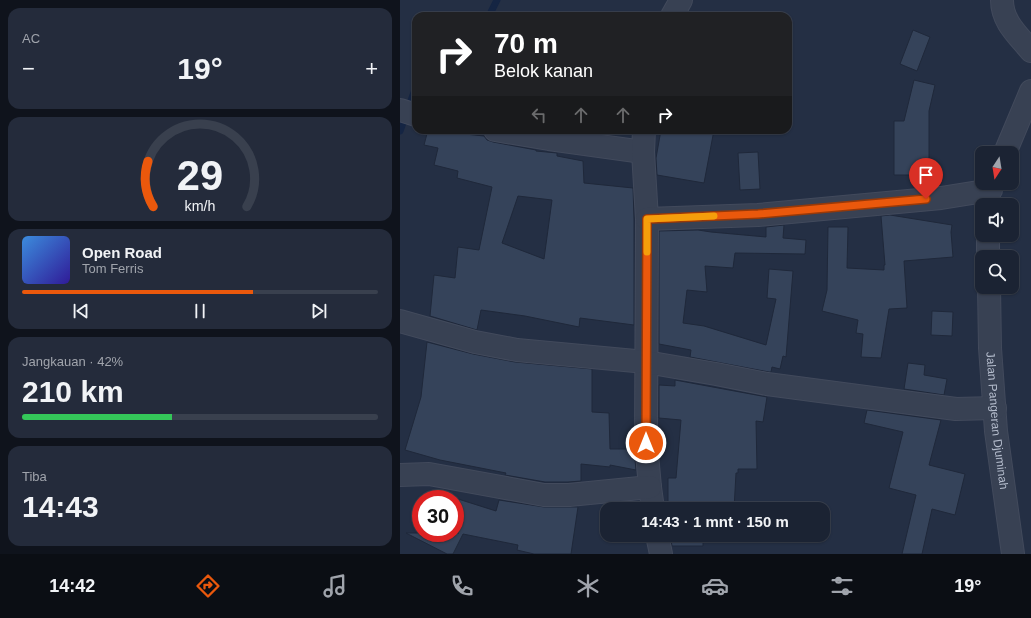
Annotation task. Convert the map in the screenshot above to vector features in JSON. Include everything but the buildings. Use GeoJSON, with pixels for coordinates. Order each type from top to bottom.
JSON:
{"type":"FeatureCollection","features":[{"type":"Feature","properties":{"kind":"street"},"geometry":{"type":"LineString","coordinates":[[674,12],[681,0]]}},
{"type":"Feature","properties":{"kind":"street"},"geometry":{"type":"LineString","coordinates":[[1002,0],[1004,16],[1009,25],[1031,51]]}},
{"type":"Feature","properties":{"kind":"street"},"geometry":{"type":"LineString","coordinates":[[1008,146],[1031,91]]}},
{"type":"Feature","properties":{"kind":"street"},"geometry":{"type":"LineString","coordinates":[[400,110],[412,114]]}},
{"type":"Feature","properties":{"kind":"street"},"geometry":{"type":"LineString","coordinates":[[519,134],[643,152]]}},
{"type":"Feature","properties":{"kind":"street"},"geometry":{"type":"LineString","coordinates":[[644,134],[643,152],[647,219],[646,443],[652,502]]}},
{"type":"Feature","properties":{"kind":"street"},"geometry":{"type":"LineString","coordinates":[[647,219],[758,214],[992,193]]}},
{"type":"Feature","properties":{"kind":"street","name":"Jalan Pangeran Djuminah"},"geometry":{"type":"LineString","coordinates":[[989,294],[990,348],[996,431],[1013,554]]}},
{"type":"Feature","properties":{"kind":"street"},"geometry":{"type":"LineString","coordinates":[[400,321],[475,342],[517,350],[646,362],[767,384],[956,409],[995,408]]}},
{"type":"Feature","properties":{"kind":"street"},"geometry":{"type":"LineString","coordinates":[[402,475],[429,474],[544,495],[569,495],[650,487]]}},
{"type":"Feature","properties":{"kind":"street"},"geometry":{"type":"LineString","coordinates":[[659,542],[660,554]]}},
{"type":"Feature","properties":{"kind":"waterway"},"geometry":{"type":"LineString","coordinates":[[491,12],[497,0]]}},
{"type":"Feature","properties":{"kind":"waterway"},"geometry":{"type":"LineString","coordinates":[[400,131],[412,98]]}},
{"type":"Feature","properties":{"kind":"slow traffic"},"geometry":{"type":"LineString","coordinates":[[647,252],[647,219],[714,216]]}},
{"type":"Feature","properties":{"kind":"route"},"geometry":{"type":"LineString","coordinates":[[646,443],[647,219],[758,214],[926,199]]}}]}
